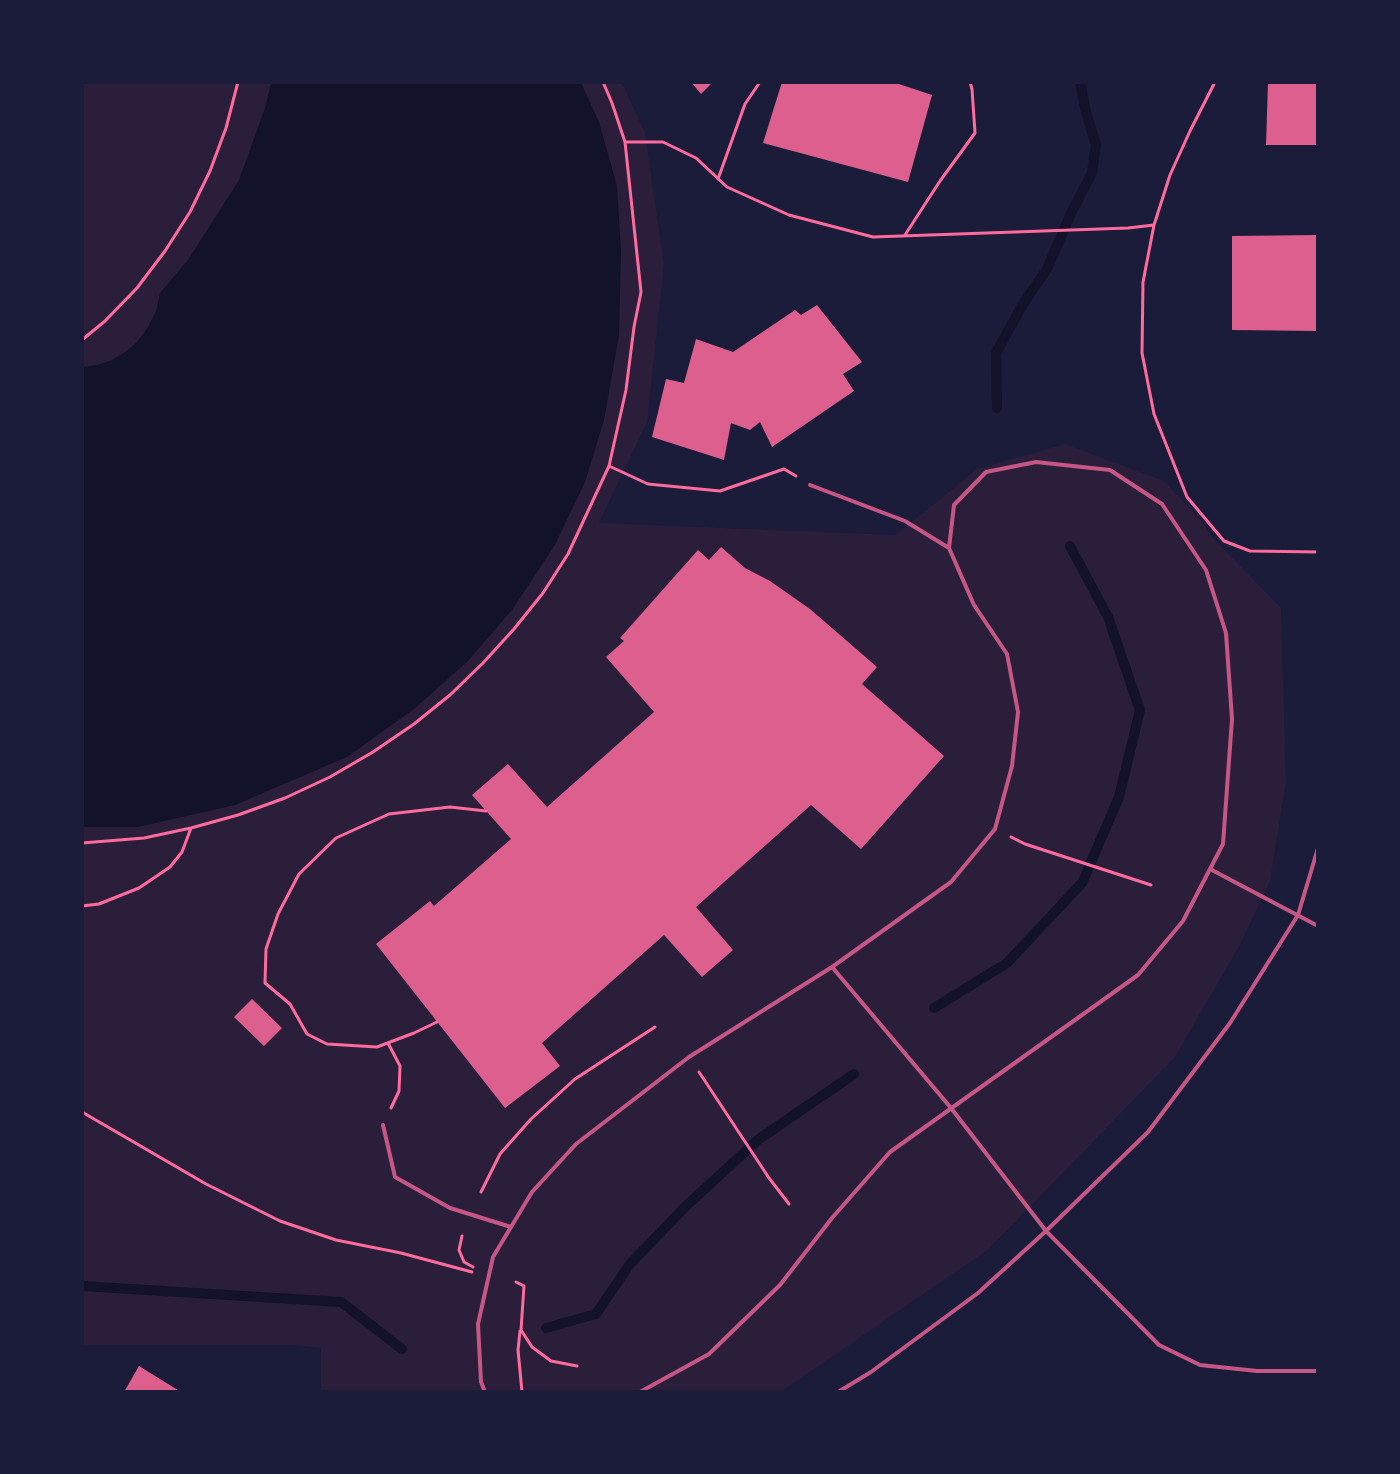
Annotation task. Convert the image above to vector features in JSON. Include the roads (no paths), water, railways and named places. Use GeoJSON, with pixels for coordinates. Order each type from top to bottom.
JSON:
{"type":"FeatureCollection","features":[{"type":"Feature","properties":{"kind":"lane"},"geometry":{"type":"LineString","coordinates":[[485,1392],[482,1382],[478,1324],[493,1257],[532,1192],[576,1144],[689,1057],[832,967],[951,882],[995,829],[1012,766],[1018,712],[1007,654],[974,605],[949,548],[954,505],[986,472],[1036,462],[1110,470],[1162,504],[1206,570],[1226,633],[1232,718],[1223,844],[1183,921],[1138,975],[890,1152],[832,1218],[780,1285],[709,1354],[640,1392]]}},
{"type":"Feature","properties":{"kind":"lane"},"geometry":{"type":"LineString","coordinates":[[810,485],[905,520],[949,548]]}},
{"type":"Feature","properties":{"kind":"lane"},"geometry":{"type":"LineString","coordinates":[[838,1392],[871,1372],[978,1293],[1046,1231],[1148,1132],[1230,1023],[1298,916],[1318,848]]}},
{"type":"Feature","properties":{"kind":"lane"},"geometry":{"type":"LineString","coordinates":[[1210,869],[1318,926]]}},
{"type":"Feature","properties":{"kind":"lane"},"geometry":{"type":"LineString","coordinates":[[832,967],[951,1108],[1046,1231],[1159,1345],[1200,1365],[1257,1371],[1318,1370]]}},
{"type":"Feature","properties":{"kind":"lane"},"geometry":{"type":"LineString","coordinates":[[383,1125],[395,1177],[450,1208],[511,1227]]}},
{"type":"Feature","properties":{"kind":"waterway"},"geometry":{"type":"LineString","coordinates":[[997,408],[996,353],[1023,304],[1047,269],[1072,211],[1092,173],[1096,145],[1086,112],[1080,82]]}},
{"type":"Feature","properties":{"kind":"waterway"},"geometry":{"type":"LineString","coordinates":[[934,1008],[1007,963],[1082,883],[1119,797],[1140,710],[1108,617],[1070,546]]}},
{"type":"Feature","properties":{"kind":"waterway"},"geometry":{"type":"LineString","coordinates":[[546,1328],[596,1314],[630,1264],[686,1206],[759,1139],[854,1074]]}},
{"type":"Feature","properties":{"kind":"waterway"},"geometry":{"type":"LineString","coordinates":[[82,1286],[341,1302],[402,1349]]}}]}
